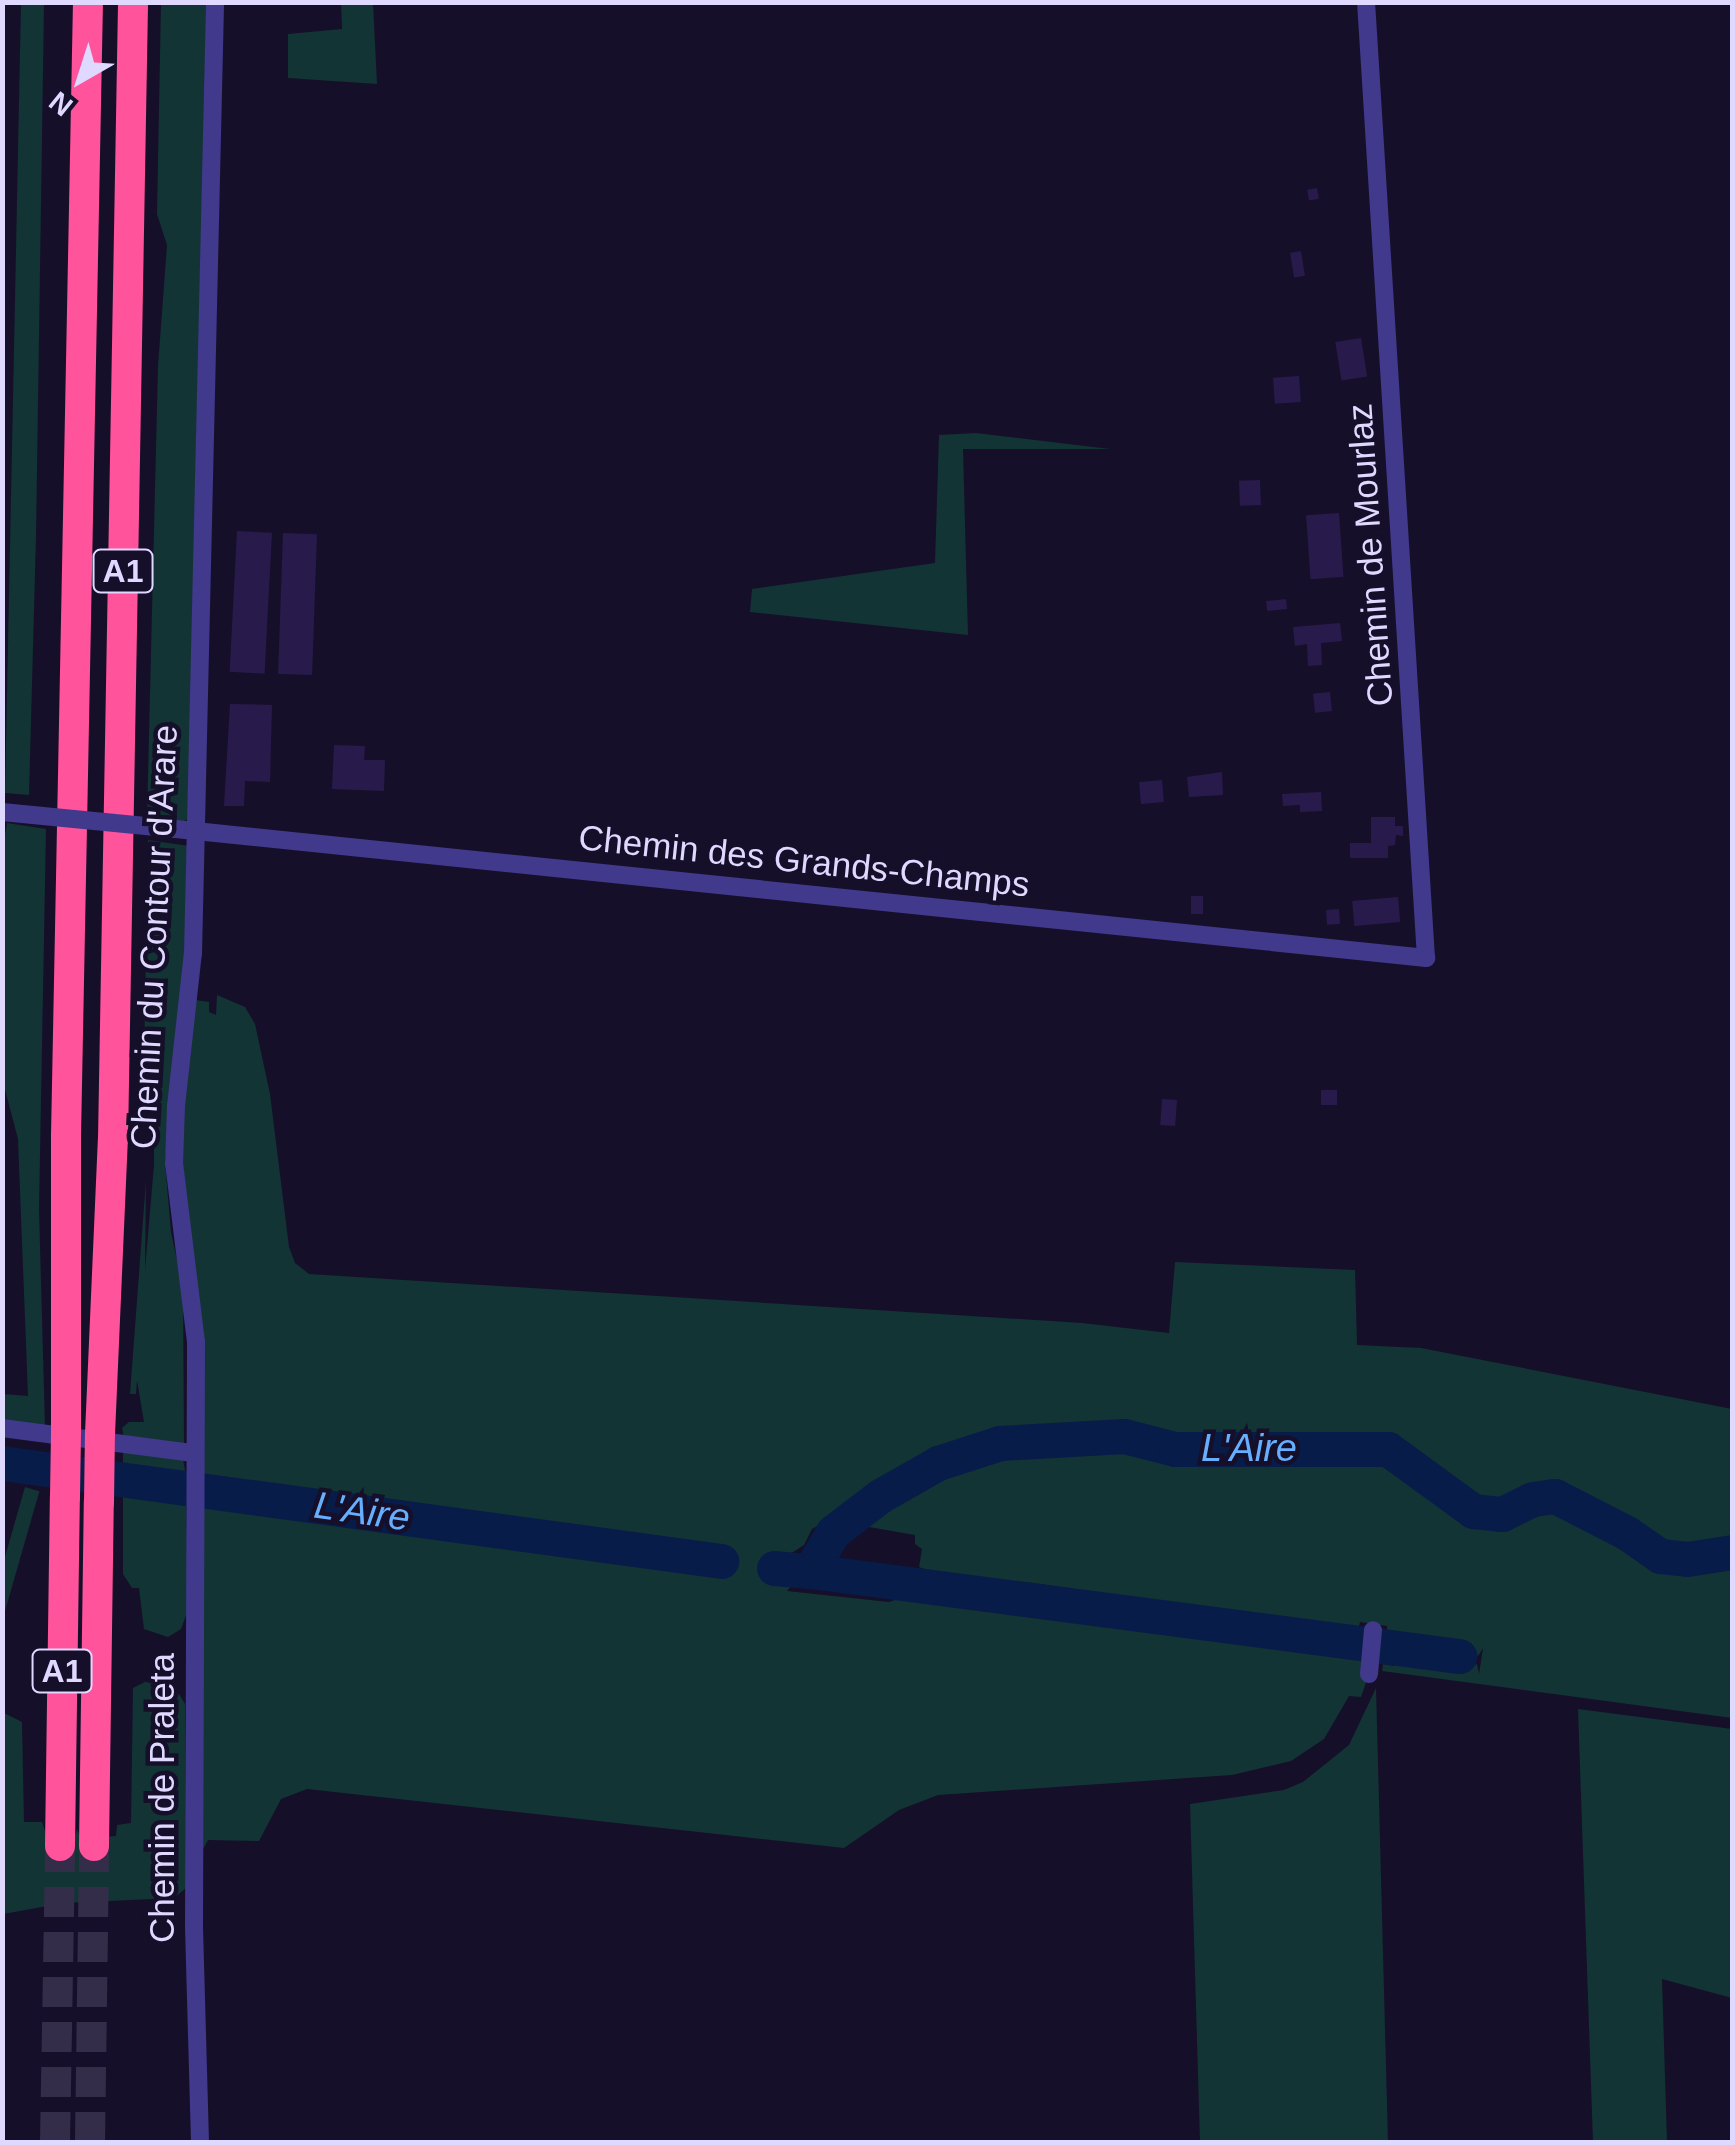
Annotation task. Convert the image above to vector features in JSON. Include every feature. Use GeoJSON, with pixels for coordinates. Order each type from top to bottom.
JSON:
{"type":"FeatureCollection","features":[{"type":"Feature","properties":{"kind":"highway","name":"A1"},"geometry":{"type":"LineString","coordinates":[[60,1846],[66,1116],[88,2]]}},
{"type":"Feature","properties":{"kind":"highway","name":"A1"},"geometry":{"type":"LineString","coordinates":[[94,1846],[98,1502],[113,1120],[133,2]]}},
{"type":"Feature","properties":{"kind":"street","name":"Chemin du Contour d'Arare"},"geometry":{"type":"LineString","coordinates":[[193,1458],[194,1307],[174,1164],[193,953],[214,2]]}},
{"type":"Feature","properties":{"kind":"street","name":"Chemin de Mourlaz"},"geometry":{"type":"LineString","coordinates":[[1366,2],[1426,958]]}},
{"type":"Feature","properties":{"kind":"street","name":"Chemin des Grands-Champs"},"geometry":{"type":"LineString","coordinates":[[2,812],[1426,958]]}},
{"type":"Feature","properties":{"kind":"street"},"geometry":{"type":"LineString","coordinates":[[2,1428],[193,1458]]}},
{"type":"Feature","properties":{"kind":"street","name":"Chemin de Praleta"},"geometry":{"type":"LineString","coordinates":[[193,1458],[194,1926],[200,2142]]}},
{"type":"Feature","properties":{"kind":"street"},"geometry":{"type":"LineString","coordinates":[[1370,1668],[1373,1630]]}},
{"type":"Feature","properties":{"kind":"green space"},"geometry":{"type":"Polygon","coordinates":[[[21,3],[44,3],[29,795],[5,793],[21,3]]]}},
{"type":"Feature","properties":{"kind":"green space"},"geometry":{"type":"Polygon","coordinates":[[[161,3],[208,3],[188,819],[184,821],[147,817],[158,366],[167,245],[157,214],[161,3]]]}},
{"type":"Feature","properties":{"kind":"green space"},"geometry":{"type":"Polygon","coordinates":[[[341,3],[373,3],[377,84],[288,78],[288,34],[342,29],[341,3]]]}},
{"type":"Feature","properties":{"kind":"green space"},"geometry":{"type":"Polygon","coordinates":[[[976,433],[1110,449],[963,449],[968,635],[750,612],[752,589],[935,563],[939,435],[976,433]]]}},
{"type":"Feature","properties":{"kind":"green space"},"geometry":{"type":"Polygon","coordinates":[[[7,823],[46,829],[39,1209],[45,1427],[3,1421],[2,1394],[28,1396],[18,1139],[2,1078],[2,853],[7,823]]]}},
{"type":"Feature","properties":{"kind":"green space"},"geometry":{"type":"Polygon","coordinates":[[[148,840],[189,846],[187,926],[165,1162],[171,1232],[183,1288],[184,1444],[124,1438],[122,1428],[129,1422],[144,1422],[137,1380],[136,1394],[130,1394],[146,1180],[145,1270],[154,1165],[154,1130],[143,1115],[148,840]]]}},
{"type":"Feature","properties":{"kind":"green space"},"geometry":{"type":"Polygon","coordinates":[[[217,995],[245,1007],[255,1024],[270,1094],[289,1247],[295,1263],[309,1274],[1082,1323],[1169,1333],[1175,1262],[1355,1270],[1357,1345],[1421,1348],[1732,1409],[1732,1718],[1382,1671],[1383,1664],[1394,1666],[1395,1659],[1462,1669],[1477,1664],[1479,1674],[1483,1648],[1478,1656],[1464,1647],[1398,1640],[1399,1632],[1387,1631],[1387,1626],[1360,1622],[1358,1631],[1033,1583],[943,1577],[919,1567],[922,1549],[915,1544],[915,1535],[829,1520],[812,1529],[804,1545],[773,1565],[791,1586],[787,1591],[889,1602],[898,1599],[1370,1661],[1369,1674],[1361,1697],[1349,1696],[1324,1739],[1291,1761],[1232,1775],[938,1795],[899,1810],[844,1848],[307,1789],[281,1799],[259,1841],[208,1840],[202,1851],[196,1342],[177,1211],[188,999],[209,1002],[209,1012],[216,1015],[217,995]]]}},
{"type":"Feature","properties":{"kind":"green space"},"geometry":{"type":"Polygon","coordinates":[[[123,1451],[183,1459],[186,1476],[123,1467],[123,1451]]]}},
{"type":"Feature","properties":{"kind":"green space"},"geometry":{"type":"Polygon","coordinates":[[[25,1487],[39,1491],[2,1622],[2,1567],[25,1487]]]}},
{"type":"Feature","properties":{"kind":"green space"},"geometry":{"type":"Polygon","coordinates":[[[123,1491],[186,1500],[188,1610],[181,1629],[168,1637],[144,1629],[139,1588],[132,1588],[123,1574],[123,1491]]]}},
{"type":"Feature","properties":{"kind":"green space"},"geometry":{"type":"Polygon","coordinates":[[[147,1681],[179,1694],[185,1704],[186,1888],[174,1898],[64,1903],[3,1914],[2,1712],[22,1722],[24,1822],[42,1822],[49,1843],[74,1839],[77,1829],[81,1839],[116,1836],[117,1825],[131,1823],[133,1688],[147,1681]]]}},
{"type":"Feature","properties":{"kind":"green space"},"geometry":{"type":"Polygon","coordinates":[[[1376,1688],[1388,2142],[1200,2142],[1190,1804],[1284,1790],[1303,1782],[1349,1745],[1376,1688]]]}},
{"type":"Feature","properties":{"kind":"green space"},"geometry":{"type":"Polygon","coordinates":[[[1578,1709],[1732,1729],[1732,1998],[1662,1979],[1667,2142],[1593,2142],[1578,1709]]]}},
{"type":"Feature","properties":{"kind":"building"},"geometry":{"type":"Polygon","coordinates":[[[1317,188],[1319,199],[1309,201],[1307,190],[1317,188]]]}},
{"type":"Feature","properties":{"kind":"building"},"geometry":{"type":"Polygon","coordinates":[[[1301,251],[1305,276],[1294,277],[1290,253],[1301,251]]]}},
{"type":"Feature","properties":{"kind":"building"},"geometry":{"type":"Polygon","coordinates":[[[1361,338],[1367,377],[1341,381],[1335,342],[1361,338]]]}},
{"type":"Feature","properties":{"kind":"building"},"geometry":{"type":"Polygon","coordinates":[[[1299,376],[1301,402],[1275,404],[1273,378],[1299,376]]]}},
{"type":"Feature","properties":{"kind":"building"},"geometry":{"type":"Polygon","coordinates":[[[1260,480],[1261,505],[1240,506],[1239,481],[1260,480]]]}},
{"type":"Feature","properties":{"kind":"building"},"geometry":{"type":"Polygon","coordinates":[[[1339,513],[1343,577],[1311,579],[1306,515],[1339,513]]]}},
{"type":"Feature","properties":{"kind":"building"},"geometry":{"type":"Polygon","coordinates":[[[237,531],[272,533],[265,674],[230,672],[237,531]]]}},
{"type":"Feature","properties":{"kind":"building"},"geometry":{"type":"Polygon","coordinates":[[[283,533],[317,534],[312,675],[278,674],[283,533]]]}},
{"type":"Feature","properties":{"kind":"building"},"geometry":{"type":"Polygon","coordinates":[[[1286,599],[1287,609],[1267,611],[1266,601],[1286,599]]]}},
{"type":"Feature","properties":{"kind":"building"},"geometry":{"type":"Polygon","coordinates":[[[1340,623],[1342,641],[1321,643],[1322,665],[1308,666],[1307,644],[1295,646],[1293,627],[1340,623]]]}},
{"type":"Feature","properties":{"kind":"building"},"geometry":{"type":"Polygon","coordinates":[[[1330,692],[1332,711],[1315,713],[1313,694],[1330,692]]]}},
{"type":"Feature","properties":{"kind":"building"},"geometry":{"type":"Polygon","coordinates":[[[230,704],[272,705],[270,782],[245,781],[244,806],[224,806],[230,704]]]}},
{"type":"Feature","properties":{"kind":"building"},"geometry":{"type":"Polygon","coordinates":[[[334,745],[365,746],[364,760],[385,760],[384,791],[332,789],[334,745]]]}},
{"type":"Feature","properties":{"kind":"building"},"geometry":{"type":"Polygon","coordinates":[[[1222,772],[1223,795],[1189,797],[1187,777],[1222,772]]]}},
{"type":"Feature","properties":{"kind":"building"},"geometry":{"type":"Polygon","coordinates":[[[1162,780],[1164,802],[1141,804],[1139,782],[1162,780]]]}},
{"type":"Feature","properties":{"kind":"building"},"geometry":{"type":"Polygon","coordinates":[[[1321,792],[1322,811],[1300,812],[1300,805],[1283,806],[1282,794],[1321,792]]]}},
{"type":"Feature","properties":{"kind":"building"},"geometry":{"type":"Polygon","coordinates":[[[1371,817],[1395,817],[1395,826],[1403,826],[1403,836],[1396,835],[1395,845],[1388,846],[1388,858],[1350,858],[1350,843],[1371,843],[1371,817]]]}},
{"type":"Feature","properties":{"kind":"building"},"geometry":{"type":"Polygon","coordinates":[[[1191,896],[1203,896],[1203,914],[1191,914],[1191,896]]]}},
{"type":"Feature","properties":{"kind":"building"},"geometry":{"type":"Polygon","coordinates":[[[1398,897],[1400,922],[1354,926],[1352,901],[1398,897]]]}},
{"type":"Feature","properties":{"kind":"building"},"geometry":{"type":"Polygon","coordinates":[[[1339,909],[1340,924],[1327,925],[1326,910],[1339,909]]]}},
{"type":"Feature","properties":{"kind":"building"},"geometry":{"type":"Polygon","coordinates":[[[1321,1090],[1337,1090],[1337,1105],[1321,1105],[1321,1090]]]}},
{"type":"Feature","properties":{"kind":"building"},"geometry":{"type":"Polygon","coordinates":[[[1162,1099],[1177,1100],[1175,1126],[1160,1125],[1162,1099]]]}},
{"type":"Feature","properties":{"kind":"waterway","name":"L'Aire"},"geometry":{"type":"LineString","coordinates":[[774,1568],[810,1571],[833,1532],[880,1496],[938,1463],[1000,1443],[1124,1436],[1175,1449],[1388,1449],[1473,1511],[1502,1514],[1533,1499],[1555,1496],[1627,1533],[1660,1556],[1687,1559],[1732,1552]]}},
{"type":"Feature","properties":{"kind":"waterway","name":"L'Aire"},"geometry":{"type":"LineString","coordinates":[[2,1463],[721,1561]]}},
{"type":"Feature","properties":{"kind":"waterway"},"geometry":{"type":"LineString","coordinates":[[810,1571],[1459,1656]]}},
{"type":"Feature","properties":{"kind":"tunnel"},"geometry":{"type":"LineString","coordinates":[[55,2142],[60,1846]]}},
{"type":"Feature","properties":{"kind":"tunnel"},"geometry":{"type":"LineString","coordinates":[[90,2142],[94,1846]]}}]}
